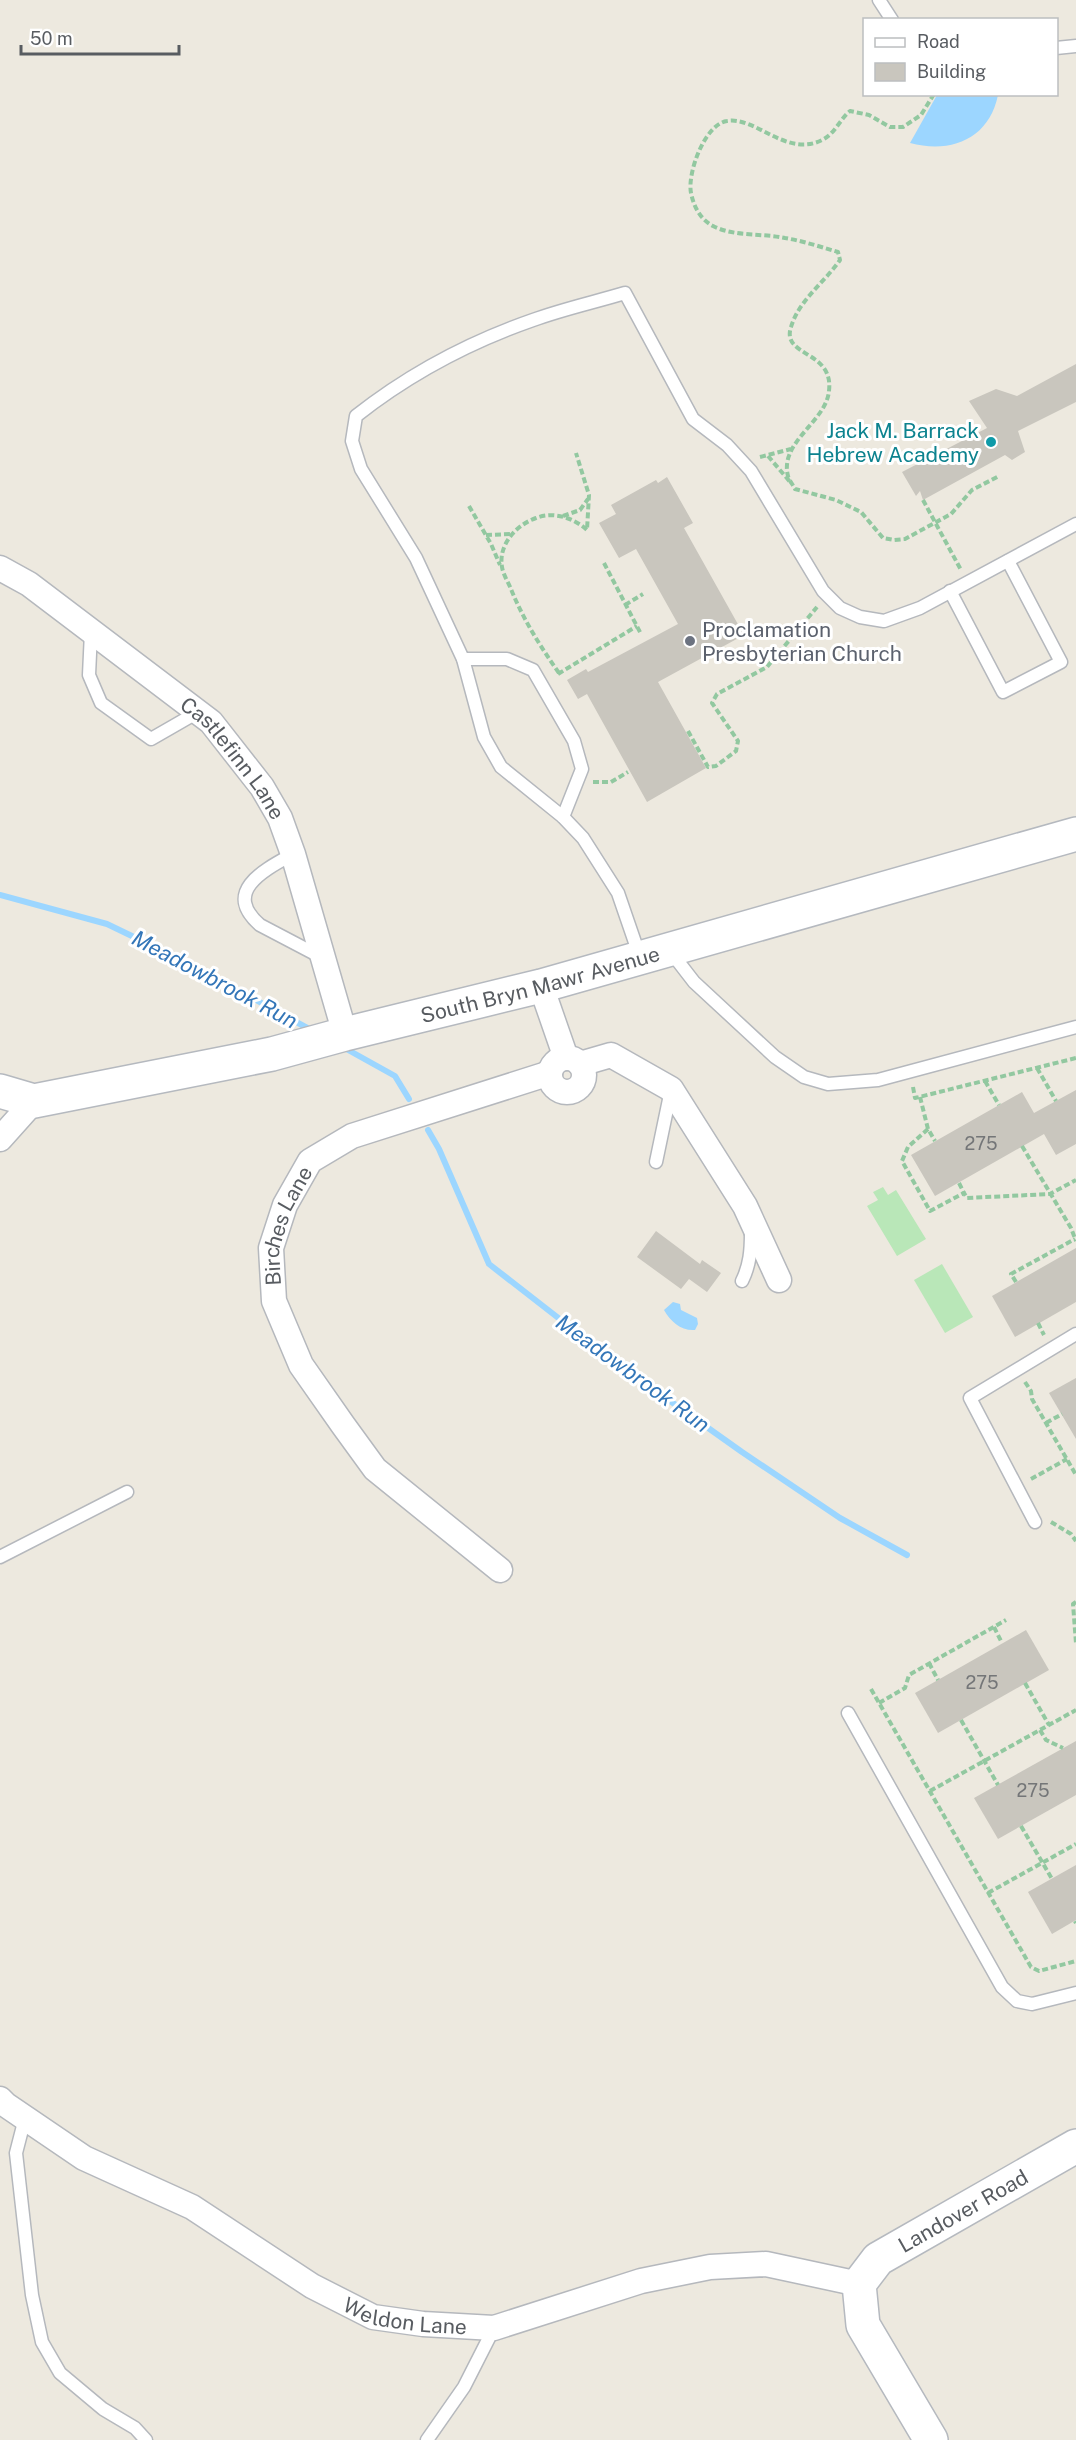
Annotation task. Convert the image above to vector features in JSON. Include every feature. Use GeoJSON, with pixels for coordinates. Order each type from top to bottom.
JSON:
{"type":"FeatureCollection","features":[{"type":"Feature","properties":{"kind":"main road","name":"South Bryn Mawr Avenue"},"geometry":{"type":"LineString","coordinates":[[0,1090],[33,1101],[272,1054],[541,986],[1076,834]]}},
{"type":"Feature","properties":{"kind":"main road","name":"Landover Road"},"geometry":{"type":"LineString","coordinates":[[859,2284],[879,2259],[1076,2146]]}},
{"type":"Feature","properties":{"kind":"main road"},"geometry":{"type":"LineString","coordinates":[[859,2284],[863,2325],[931,2440]]}},
{"type":"Feature","properties":{"kind":"street","name":"Castlefinn Lane"},"geometry":{"type":"LineString","coordinates":[[0,568],[29,584],[211,722],[262,787],[280,818],[293,854],[323,958],[340,1035]]}},
{"type":"Feature","properties":{"kind":"street"},"geometry":{"type":"LineString","coordinates":[[541,986],[565,1065]]}},
{"type":"Feature","properties":{"kind":"street","name":"Birches Lane"},"geometry":{"type":"LineString","coordinates":[[500,1570],[375,1469],[301,1365],[273,1301],[271,1248],[285,1204],[310,1161],[352,1136],[565,1065],[611,1055],[671,1089],[746,1206],[779,1280]]}},
{"type":"Feature","properties":{"kind":"street"},"geometry":{"type":"LineString","coordinates":[[0,1139],[33,1101]]}},
{"type":"Feature","properties":{"kind":"street","name":"Weldon Lane"},"geometry":{"type":"LineString","coordinates":[[0,2099],[84,2158],[192,2207],[312,2286],[373,2318],[423,2324],[494,2328],[641,2281],[710,2268],[766,2264],[859,2284]]}},
{"type":"Feature","properties":{"kind":"lane"},"geometry":{"type":"LineString","coordinates":[[879,0],[891,18]]}},
{"type":"Feature","properties":{"kind":"lane"},"geometry":{"type":"LineString","coordinates":[[1058,48],[1076,46]]}},
{"type":"Feature","properties":{"kind":"lane"},"geometry":{"type":"LineString","coordinates":[[641,958],[618,893],[583,838],[564,817],[501,767],[484,737],[463,659],[416,558],[361,469],[352,441],[356,416],[388,391],[457,353],[532,320],[625,293],[693,419],[727,445],[747,466],[827,595],[840,608],[860,617],[884,621],[920,608],[1076,524]]}},
{"type":"Feature","properties":{"kind":"lane"},"geometry":{"type":"LineString","coordinates":[[950,591],[1003,692],[1061,662],[1008,561]]}},
{"type":"Feature","properties":{"kind":"lane"},"geometry":{"type":"LineString","coordinates":[[91,632],[89,675],[101,703],[151,739],[198,712]]}},
{"type":"Feature","properties":{"kind":"lane"},"geometry":{"type":"LineString","coordinates":[[463,659],[507,659],[533,670],[574,741],[582,769],[564,817]]}},
{"type":"Feature","properties":{"kind":"lane"},"geometry":{"type":"LineString","coordinates":[[293,854],[252,880],[245,899],[247,909],[260,925],[323,958]]}},
{"type":"Feature","properties":{"kind":"lane"},"geometry":{"type":"LineString","coordinates":[[672,949],[677,960],[694,982],[775,1057],[804,1077],[828,1084],[878,1080],[1076,1027]]}},
{"type":"Feature","properties":{"kind":"lane"},"geometry":{"type":"LineString","coordinates":[[657,1162],[671,1089]]}},
{"type":"Feature","properties":{"kind":"lane"},"geometry":{"type":"LineString","coordinates":[[742,1281],[748,1269],[751,1253],[752,1219]]}},
{"type":"Feature","properties":{"kind":"lane"},"geometry":{"type":"LineString","coordinates":[[1035,1522],[970,1398],[1076,1334]]}},
{"type":"Feature","properties":{"kind":"lane"},"geometry":{"type":"LineString","coordinates":[[0,1557],[127,1492]]}},
{"type":"Feature","properties":{"kind":"lane"},"geometry":{"type":"LineString","coordinates":[[848,1713],[1002,1987],[1017,2001],[1032,2004],[1076,1993]]}},
{"type":"Feature","properties":{"kind":"lane"},"geometry":{"type":"LineString","coordinates":[[25,2118],[16,2153],[32,2295],[42,2342],[60,2373],[103,2409],[135,2428],[146,2440]]}},
{"type":"Feature","properties":{"kind":"lane"},"geometry":{"type":"LineString","coordinates":[[428,2440],[464,2387],[494,2328]]}},
{"type":"Feature","properties":{"kind":"path"},"geometry":{"type":"LineString","coordinates":[[793,486],[788,475],[791,449],[829,395],[830,380],[824,366],[796,348],[790,339],[790,329],[799,309],[840,260],[838,252],[784,237],[732,231],[714,226],[699,215],[691,192],[694,165],[704,141],[716,125],[728,120],[742,122],[791,143],[809,144],[823,140],[850,111],[868,115],[890,127],[903,127],[921,115],[933,96]]}},
{"type":"Feature","properties":{"kind":"path"},"geometry":{"type":"LineString","coordinates":[[747,466],[760,457],[791,449]]}},
{"type":"Feature","properties":{"kind":"path"},"geometry":{"type":"LineString","coordinates":[[502,568],[507,540],[529,520],[543,515],[576,520],[587,530],[588,499],[576,453]]}},
{"type":"Feature","properties":{"kind":"path"},"geometry":{"type":"LineString","coordinates":[[768,456],[795,489],[836,500],[861,512],[883,538],[905,539],[935,523],[951,514],[972,490],[999,476]]}},
{"type":"Feature","properties":{"kind":"path"},"geometry":{"type":"LineString","coordinates":[[557,517],[580,510],[588,499]]}},
{"type":"Feature","properties":{"kind":"path"},"geometry":{"type":"LineString","coordinates":[[922,500],[968,582]]}},
{"type":"Feature","properties":{"kind":"path"},"geometry":{"type":"LineString","coordinates":[[469,506],[502,568],[520,612],[559,673]]}},
{"type":"Feature","properties":{"kind":"path"},"geometry":{"type":"LineString","coordinates":[[486,535],[512,534]]}},
{"type":"Feature","properties":{"kind":"path"},"geometry":{"type":"LineString","coordinates":[[604,563],[641,634]]}},
{"type":"Feature","properties":{"kind":"path"},"geometry":{"type":"LineString","coordinates":[[625,605],[643,594]]}},
{"type":"Feature","properties":{"kind":"path"},"geometry":{"type":"LineString","coordinates":[[688,730],[708,767],[716,766],[735,751],[738,741],[712,703],[717,694],[768,667],[827,595]]}},
{"type":"Feature","properties":{"kind":"path"},"geometry":{"type":"LineString","coordinates":[[540,682],[637,626]]}},
{"type":"Feature","properties":{"kind":"path"},"geometry":{"type":"LineString","coordinates":[[577,781],[611,782],[628,772]]}},
{"type":"Feature","properties":{"kind":"path"},"geometry":{"type":"LineString","coordinates":[[909,1071],[915,1098],[1076,1058]]}},
{"type":"Feature","properties":{"kind":"path"},"geometry":{"type":"LineString","coordinates":[[1037,1068],[1056,1101]]}},
{"type":"Feature","properties":{"kind":"path"},"geometry":{"type":"LineString","coordinates":[[985,1082],[999,1105]]}},
{"type":"Feature","properties":{"kind":"path"},"geometry":{"type":"LineString","coordinates":[[920,1096],[928,1129],[935,1141]]}},
{"type":"Feature","properties":{"kind":"path"},"geometry":{"type":"LineString","coordinates":[[928,1129],[908,1147],[902,1161],[930,1211],[964,1193]]}},
{"type":"Feature","properties":{"kind":"path"},"geometry":{"type":"LineString","coordinates":[[1016,1282],[1011,1274],[1075,1240],[1071,1228],[1022,1146]]}},
{"type":"Feature","properties":{"kind":"path"},"geometry":{"type":"LineString","coordinates":[[959,1182],[967,1198],[1050,1194],[1076,1180]]}},
{"type":"Feature","properties":{"kind":"path"},"geometry":{"type":"LineString","coordinates":[[1017,1368],[1076,1475]]}},
{"type":"Feature","properties":{"kind":"path"},"geometry":{"type":"LineString","coordinates":[[1046,1423],[1062,1414]]}},
{"type":"Feature","properties":{"kind":"path"},"geometry":{"type":"LineString","coordinates":[[1017,1487],[1067,1459]]}},
{"type":"Feature","properties":{"kind":"path"},"geometry":{"type":"LineString","coordinates":[[1035,1522],[1052,1522],[1076,1540]]}},
{"type":"Feature","properties":{"kind":"path"},"geometry":{"type":"LineString","coordinates":[[1076,1602],[1073,1604],[1076,1643]]}},
{"type":"Feature","properties":{"kind":"path"},"geometry":{"type":"LineString","coordinates":[[879,1703],[905,1688],[909,1675],[1006,1620]]}},
{"type":"Feature","properties":{"kind":"path"},"geometry":{"type":"LineString","coordinates":[[993,1627],[1002,1643]]}},
{"type":"Feature","properties":{"kind":"path"},"geometry":{"type":"LineString","coordinates":[[929,1664],[938,1680]]}},
{"type":"Feature","properties":{"kind":"path"},"geometry":{"type":"LineString","coordinates":[[1026,1683],[1049,1725]]}},
{"type":"Feature","properties":{"kind":"path"},"geometry":{"type":"LineString","coordinates":[[871,1689],[1031,1967],[1040,1971],[1076,1961]]}},
{"type":"Feature","properties":{"kind":"path"},"geometry":{"type":"LineString","coordinates":[[930,1791],[1076,1710]]}},
{"type":"Feature","properties":{"kind":"path"},"geometry":{"type":"LineString","coordinates":[[961,1720],[998,1785]]}},
{"type":"Feature","properties":{"kind":"path"},"geometry":{"type":"LineString","coordinates":[[1040,1730],[1046,1740],[1063,1748]]}},
{"type":"Feature","properties":{"kind":"path"},"geometry":{"type":"LineString","coordinates":[[1021,1826],[1052,1879]]}},
{"type":"Feature","properties":{"kind":"path"},"geometry":{"type":"LineString","coordinates":[[988,1893],[1076,1845]]}},
{"type":"Feature","properties":{"kind":"green space"},"geometry":{"type":"Polygon","coordinates":[[[883,1187],[888,1195],[896,1190],[926,1239],[897,1256],[867,1206],[878,1200],[873,1192],[883,1187]]]}},
{"type":"Feature","properties":{"kind":"green space"},"geometry":{"type":"Polygon","coordinates":[[[942,1264],[973,1317],[945,1333],[914,1280],[942,1264]]]}},
{"type":"Feature","properties":{"kind":"water"},"geometry":{"type":"Polygon","coordinates":[[[936,96],[998,96],[986,123],[966,140],[940,146],[910,143],[936,96]]]}},
{"type":"Feature","properties":{"kind":"water"},"geometry":{"type":"Polygon","coordinates":[[[673,1302],[680,1304],[681,1310],[697,1318],[698,1324],[695,1330],[681,1327],[670,1318],[664,1310],[673,1302]]]}},
{"type":"Feature","properties":{"kind":"building","name":"Jack M. Barrack Hebrew Academy"},"geometry":{"type":"Polygon","coordinates":[[[1076,364],[1076,402],[1018,431],[1025,452],[1012,460],[1005,455],[923,500],[920,491],[916,496],[902,472],[987,428],[969,401],[996,389],[1017,396],[1076,364]]]}},
{"type":"Feature","properties":{"kind":"building","name":"Proclamation Presbyterian Church"},"geometry":{"type":"Polygon","coordinates":[[[667,477],[693,523],[684,528],[744,635],[658,682],[706,768],[647,802],[587,694],[578,699],[567,680],[586,669],[588,672],[678,624],[636,549],[619,558],[599,523],[616,514],[611,505],[656,480],[658,483],[667,477]]]}},
{"type":"Feature","properties":{"kind":"building"},"geometry":{"type":"Polygon","coordinates":[[[1076,1090],[1076,1144],[1056,1155],[1044,1134],[935,1196],[911,1155],[1022,1092],[1034,1113],[1076,1090]]]}},
{"type":"Feature","properties":{"kind":"building"},"geometry":{"type":"Polygon","coordinates":[[[656,1231],[700,1264],[702,1260],[721,1273],[707,1292],[689,1279],[681,1289],[637,1257],[656,1231]]]}},
{"type":"Feature","properties":{"kind":"building"},"geometry":{"type":"Polygon","coordinates":[[[1076,1248],[1076,1302],[1015,1337],[992,1296],[1076,1248]]]}},
{"type":"Feature","properties":{"kind":"building"},"geometry":{"type":"Polygon","coordinates":[[[1076,1378],[1076,1439],[1049,1393],[1076,1378]]]}},
{"type":"Feature","properties":{"kind":"building"},"geometry":{"type":"Polygon","coordinates":[[[1026,1630],[1049,1670],[938,1733],[915,1693],[1026,1630]]]}},
{"type":"Feature","properties":{"kind":"building"},"geometry":{"type":"Polygon","coordinates":[[[1076,1741],[1076,1795],[998,1839],[974,1798],[1076,1741]]]}},
{"type":"Feature","properties":{"kind":"building"},"geometry":{"type":"Polygon","coordinates":[[[1076,1865],[1076,1920],[1052,1934],[1028,1892],[1076,1865]]]}},
{"type":"Feature","properties":{"kind":"waterway","name":"Meadowbrook Run"},"geometry":{"type":"LineString","coordinates":[[0,895],[107,924],[192,965],[311,1030]]}},
{"type":"Feature","properties":{"kind":"waterway","name":"Meadowbrook Run"},"geometry":{"type":"LineString","coordinates":[[341,1046],[395,1076],[409,1099]]}},
{"type":"Feature","properties":{"kind":"waterway","name":"Meadowbrook Run"},"geometry":{"type":"LineString","coordinates":[[428,1130],[439,1149],[489,1264],[611,1359],[742,1452],[840,1518],[907,1555]]}},
{"type":"Feature","properties":{"kind":"place","name":"Jack M. Barrack Hebrew Academy"},"geometry":{"type":"Point","coordinates":[991,442]}},
{"type":"Feature","properties":{"kind":"place","name":"Proclamation Presbyterian Church"},"geometry":{"type":"Point","coordinates":[690,641]}}]}
